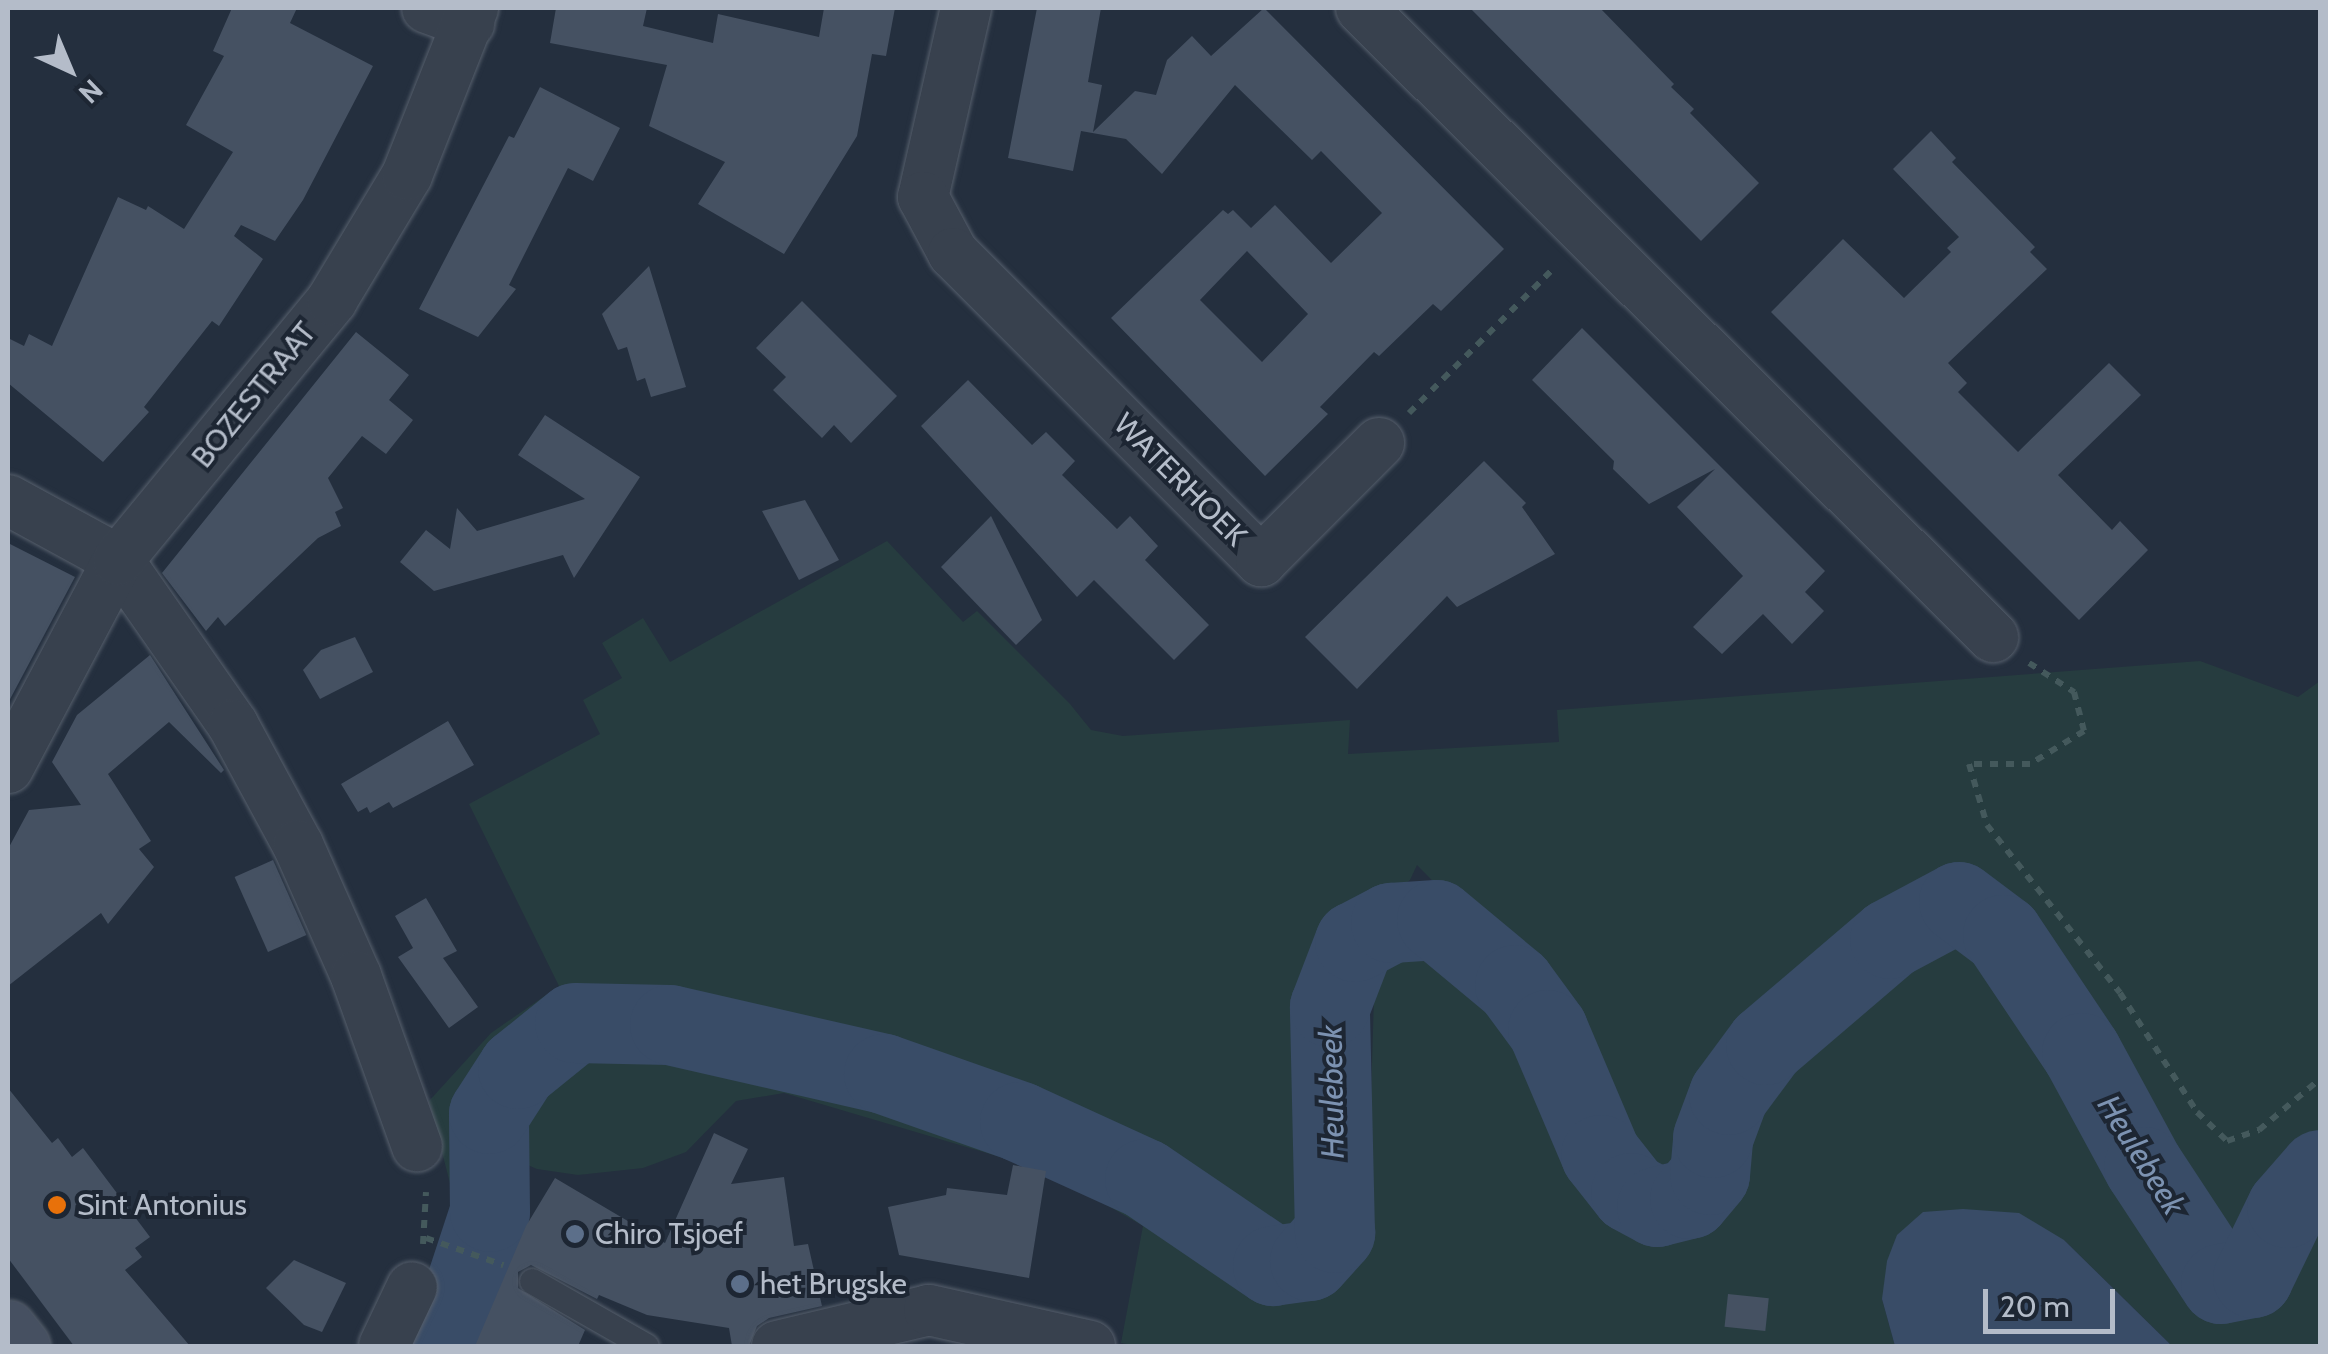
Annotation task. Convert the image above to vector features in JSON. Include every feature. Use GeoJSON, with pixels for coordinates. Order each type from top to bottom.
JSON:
{"type":"FeatureCollection","features":[{"type":"Feature","properties":{"kind":"street","name":"WATERHOEK"},"geometry":{"type":"LineString","coordinates":[[966,8],[923,197],[953,253],[1261,561],[1378,443]]}},
{"type":"Feature","properties":{"kind":"street"},"geometry":{"type":"LineString","coordinates":[[1361,8],[1993,637]]}},
{"type":"Feature","properties":{"kind":"street","name":"BOZESTRAAT"},"geometry":{"type":"LineString","coordinates":[[8,768],[118,560],[332,300],[408,175],[456,13]]}},
{"type":"Feature","properties":{"kind":"street"},"geometry":{"type":"LineString","coordinates":[[8,500],[118,560],[233,724],[298,845],[356,976],[417,1146]]}},
{"type":"Feature","properties":{"kind":"street"},"geometry":{"type":"LineString","coordinates":[[384,1346],[412,1287]]}},
{"type":"Feature","properties":{"kind":"street"},"geometry":{"type":"LineString","coordinates":[[777,1346],[929,1310],[1090,1346]]}},
{"type":"Feature","properties":{"kind":"street"},"geometry":{"type":"LineString","coordinates":[[8,1328],[22,1346]]}},
{"type":"Feature","properties":{"kind":"lane"},"geometry":{"type":"LineString","coordinates":[[521,1275],[646,1346]]}},
{"type":"Feature","properties":{"kind":"path"},"geometry":{"type":"LineString","coordinates":[[1378,443],[1588,233]]}},
{"type":"Feature","properties":{"kind":"path"},"geometry":{"type":"LineString","coordinates":[[1993,637],[2074,692],[2084,731],[2030,764],[1969,764],[1987,825],[2120,993],[2197,1112],[2227,1142],[2259,1130],[2320,1079]]}},
{"type":"Feature","properties":{"kind":"path"},"geometry":{"type":"LineString","coordinates":[[424,1238],[454,1246],[521,1275]]}},
{"type":"Feature","properties":{"kind":"green space"},"geometry":{"type":"Polygon","coordinates":[[[887,541],[963,622],[977,611],[1091,730],[1123,736],[1350,720],[1348,754],[1559,742],[1557,710],[2200,661],[2298,697],[2320,681],[2320,1144],[2277,1182],[2252,1233],[2238,1247],[2230,1243],[2192,1272],[2213,1313],[2236,1309],[2258,1296],[2279,1270],[2304,1214],[2320,1194],[2320,1346],[2172,1346],[2064,1240],[1882,1299],[1895,1346],[1139,1346],[1121,1343],[1143,1226],[1048,1171],[784,1093],[736,1101],[686,1152],[643,1168],[578,1175],[537,1169],[516,1160],[508,1134],[506,1106],[522,1082],[555,1047],[624,1033],[797,1064],[988,1121],[1179,1211],[1256,1271],[1286,1285],[1316,1285],[1338,1274],[1358,1253],[1368,1201],[1374,996],[1356,992],[1366,964],[1383,948],[1404,943],[1425,946],[1450,958],[1518,1006],[1545,1057],[1566,1148],[1581,1181],[1600,1202],[1633,1226],[1667,1230],[1711,1216],[1728,1198],[1744,1168],[1742,1129],[1796,1034],[1864,979],[1939,930],[2003,976],[1989,893],[1969,882],[1893,908],[1830,959],[1718,1067],[1704,1084],[1687,1141],[1673,1162],[1652,1167],[1631,1158],[1621,1144],[1573,1010],[1519,952],[1477,926],[1417,865],[1410,880],[1347,929],[1330,958],[1318,994],[1321,1091],[1298,1094],[1312,1199],[1304,1226],[1281,1239],[1067,1114],[790,1031],[662,1001],[587,1000],[537,1018],[493,1069],[469,1120],[466,1196],[453,1195],[429,1101],[491,1033],[559,986],[469,804],[600,734],[583,700],[622,678],[602,643],[643,618],[670,662],[887,541]]]}},
{"type":"Feature","properties":{"kind":"water"},"geometry":{"type":"Polygon","coordinates":[[[1963,1209],[2019,1213],[2064,1240],[2172,1346],[1895,1346],[1882,1299],[1887,1261],[1897,1235],[1923,1212],[1963,1209]]]}},
{"type":"Feature","properties":{"kind":"building"},"geometry":{"type":"Polygon","coordinates":[[[232,8],[297,8],[290,23],[373,66],[303,200],[275,241],[241,225],[234,236],[263,259],[219,326],[212,321],[144,407],[149,412],[103,462],[8,383],[8,338],[24,346],[29,334],[52,346],[118,197],[146,210],[148,206],[184,229],[233,152],[186,125],[224,56],[213,51],[232,8]]]}},
{"type":"Feature","properties":{"kind":"building"},"geometry":{"type":"Polygon","coordinates":[[[556,8],[647,8],[643,26],[713,43],[718,14],[819,37],[824,8],[895,8],[886,56],[872,54],[857,136],[784,254],[698,204],[725,162],[649,126],[667,65],[550,43],[556,8]]]}},
{"type":"Feature","properties":{"kind":"building"},"geometry":{"type":"Polygon","coordinates":[[[1037,8],[1101,8],[1088,82],[1102,85],[1093,132],[1135,91],[1156,95],[1167,60],[1192,36],[1211,56],[1264,8],[1504,249],[1441,311],[1433,304],[1379,356],[1374,352],[1320,407],[1328,414],[1265,476],[1111,318],[1223,210],[1228,214],[1233,210],[1251,228],[1275,205],[1331,263],[1382,213],[1321,151],[1312,160],[1235,85],[1162,174],[1126,139],[1081,131],[1073,171],[1008,158],[1037,8]],[[1247,251],[1200,300],[1262,362],[1308,314],[1247,251]]]}},
{"type":"Feature","properties":{"kind":"building"},"geometry":{"type":"Polygon","coordinates":[[[1470,8],[1600,8],[1674,84],[1671,87],[1694,109],[1690,113],[1759,183],[1701,241],[1470,8]]]}},
{"type":"Feature","properties":{"kind":"building"},"geometry":{"type":"Polygon","coordinates":[[[540,87],[620,128],[593,181],[568,168],[509,285],[516,289],[478,337],[419,309],[509,136],[514,138],[540,87]]]}},
{"type":"Feature","properties":{"kind":"building"},"geometry":{"type":"Polygon","coordinates":[[[1931,131],[1956,158],[1952,162],[2035,247],[2030,252],[2047,269],[1948,363],[1967,383],[1958,392],[2018,452],[2109,363],[2141,395],[2058,475],[2112,530],[2120,521],[2148,550],[2079,620],[1771,312],[1843,239],[1904,298],[1951,252],[1947,248],[1959,237],[1893,169],[1931,131]]]}},
{"type":"Feature","properties":{"kind":"building"},"geometry":{"type":"Polygon","coordinates":[[[649,266],[686,387],[651,397],[645,378],[637,381],[627,347],[618,350],[602,314],[649,266]]]}},
{"type":"Feature","properties":{"kind":"building"},"geometry":{"type":"Polygon","coordinates":[[[802,301],[897,396],[851,443],[834,425],[822,438],[773,390],[786,377],[756,348],[802,301]]]}},
{"type":"Feature","properties":{"kind":"building"},"geometry":{"type":"Polygon","coordinates":[[[1582,328],[1825,571],[1805,592],[1824,611],[1792,644],[1763,614],[1722,654],[1693,627],[1743,576],[1677,507],[1715,469],[1649,504],[1613,469],[1614,461],[1532,380],[1582,328]]]}},
{"type":"Feature","properties":{"kind":"building"},"geometry":{"type":"Polygon","coordinates":[[[356,332],[409,375],[389,400],[413,420],[386,454],[362,436],[328,478],[343,508],[335,512],[341,526],[318,538],[225,626],[218,617],[206,631],[162,573],[356,332]]]}},
{"type":"Feature","properties":{"kind":"building"},"geometry":{"type":"Polygon","coordinates":[[[968,380],[1032,445],[1046,432],[1075,461],[1062,475],[1117,529],[1130,516],[1158,546],[1145,560],[1209,625],[1174,660],[1094,580],[1077,597],[921,426],[968,380]]]}},
{"type":"Feature","properties":{"kind":"building"},"geometry":{"type":"Polygon","coordinates":[[[545,415],[640,477],[574,578],[563,555],[434,591],[400,562],[426,530],[450,549],[457,508],[477,531],[585,499],[518,455],[545,415]]]}},
{"type":"Feature","properties":{"kind":"building"},"geometry":{"type":"Polygon","coordinates":[[[1484,461],[1526,503],[1522,507],[1555,554],[1457,607],[1447,596],[1357,689],[1305,637],[1484,461]]]}},
{"type":"Feature","properties":{"kind":"building"},"geometry":{"type":"Polygon","coordinates":[[[805,500],[839,560],[799,580],[762,511],[805,500]]]}},
{"type":"Feature","properties":{"kind":"building"},"geometry":{"type":"Polygon","coordinates":[[[991,516],[1042,620],[1016,645],[941,567],[991,516]]]}},
{"type":"Feature","properties":{"kind":"building"},"geometry":{"type":"Polygon","coordinates":[[[8,543],[75,577],[8,703],[8,543]]]}},
{"type":"Feature","properties":{"kind":"building"},"geometry":{"type":"Polygon","coordinates":[[[355,637],[373,672],[320,699],[303,670],[321,650],[355,637]]]}},
{"type":"Feature","properties":{"kind":"building"},"geometry":{"type":"Polygon","coordinates":[[[150,655],[224,770],[221,773],[169,722],[108,774],[151,841],[139,849],[154,867],[108,924],[101,913],[8,986],[8,849],[29,810],[81,805],[52,762],[77,715],[150,655]]]}},
{"type":"Feature","properties":{"kind":"building"},"geometry":{"type":"Polygon","coordinates":[[[448,721],[474,765],[393,808],[389,802],[370,813],[367,807],[358,812],[341,784],[448,721]]]}},
{"type":"Feature","properties":{"kind":"building"},"geometry":{"type":"Polygon","coordinates":[[[273,860],[306,935],[268,952],[235,877],[273,860]]]}},
{"type":"Feature","properties":{"kind":"building"},"geometry":{"type":"Polygon","coordinates":[[[426,898],[457,951],[443,958],[478,1007],[449,1028],[398,957],[413,948],[395,916],[426,898]]]}},
{"type":"Feature","properties":{"kind":"building"},"geometry":{"type":"Polygon","coordinates":[[[8,1088],[52,1143],[58,1138],[72,1157],[83,1148],[150,1237],[135,1248],[142,1257],[125,1270],[190,1346],[74,1346],[8,1258],[8,1088]]]}},
{"type":"Feature","properties":{"kind":"building"},"geometry":{"type":"Polygon","coordinates":[[[714,1133],[748,1149],[731,1184],[784,1177],[794,1246],[808,1244],[822,1306],[769,1318],[757,1326],[749,1346],[732,1346],[729,1328],[647,1315],[599,1295],[597,1299],[531,1265],[518,1272],[518,1288],[585,1330],[578,1346],[475,1346],[526,1226],[555,1178],[665,1243],[714,1133]]]}},
{"type":"Feature","properties":{"kind":"building"},"geometry":{"type":"Polygon","coordinates":[[[1013,1165],[1046,1171],[1029,1278],[899,1255],[888,1207],[946,1195],[947,1188],[1007,1195],[1013,1165]]]}},
{"type":"Feature","properties":{"kind":"building"},"geometry":{"type":"Polygon","coordinates":[[[294,1260],[346,1283],[322,1332],[304,1325],[266,1288],[294,1260]]]}},
{"type":"Feature","properties":{"kind":"building"},"geometry":{"type":"Polygon","coordinates":[[[1728,1294],[1769,1298],[1765,1331],[1725,1327],[1728,1294]]]}},
{"type":"Feature","properties":{"kind":"waterway","name":"Heulebeek"},"geometry":{"type":"LineString","coordinates":[[446,1346],[490,1212],[489,1114],[518,1069],[575,1023],[670,1025],[884,1074],[1020,1122],[1145,1179],[1273,1266],[1310,1261],[1335,1233],[1330,1007],[1355,942],[1391,923],[1437,920],[1515,985],[1548,1030],[1601,1155],[1631,1193],[1657,1207],[1690,1199],[1710,1175],[1713,1138],[1729,1095],[1766,1045],[1890,939],[1959,902],[2003,935],[2082,1053],[2144,1167],[2221,1284],[2253,1278],[2287,1208],[2320,1170]]}},
{"type":"Feature","properties":{"kind":"place","name":"Sint Antonius"},"geometry":{"type":"Point","coordinates":[57,1205]}},
{"type":"Feature","properties":{"kind":"place","name":"Chiro Tsjoef"},"geometry":{"type":"Point","coordinates":[575,1234]}},
{"type":"Feature","properties":{"kind":"place","name":"het Brugske"},"geometry":{"type":"Point","coordinates":[740,1284]}}]}
